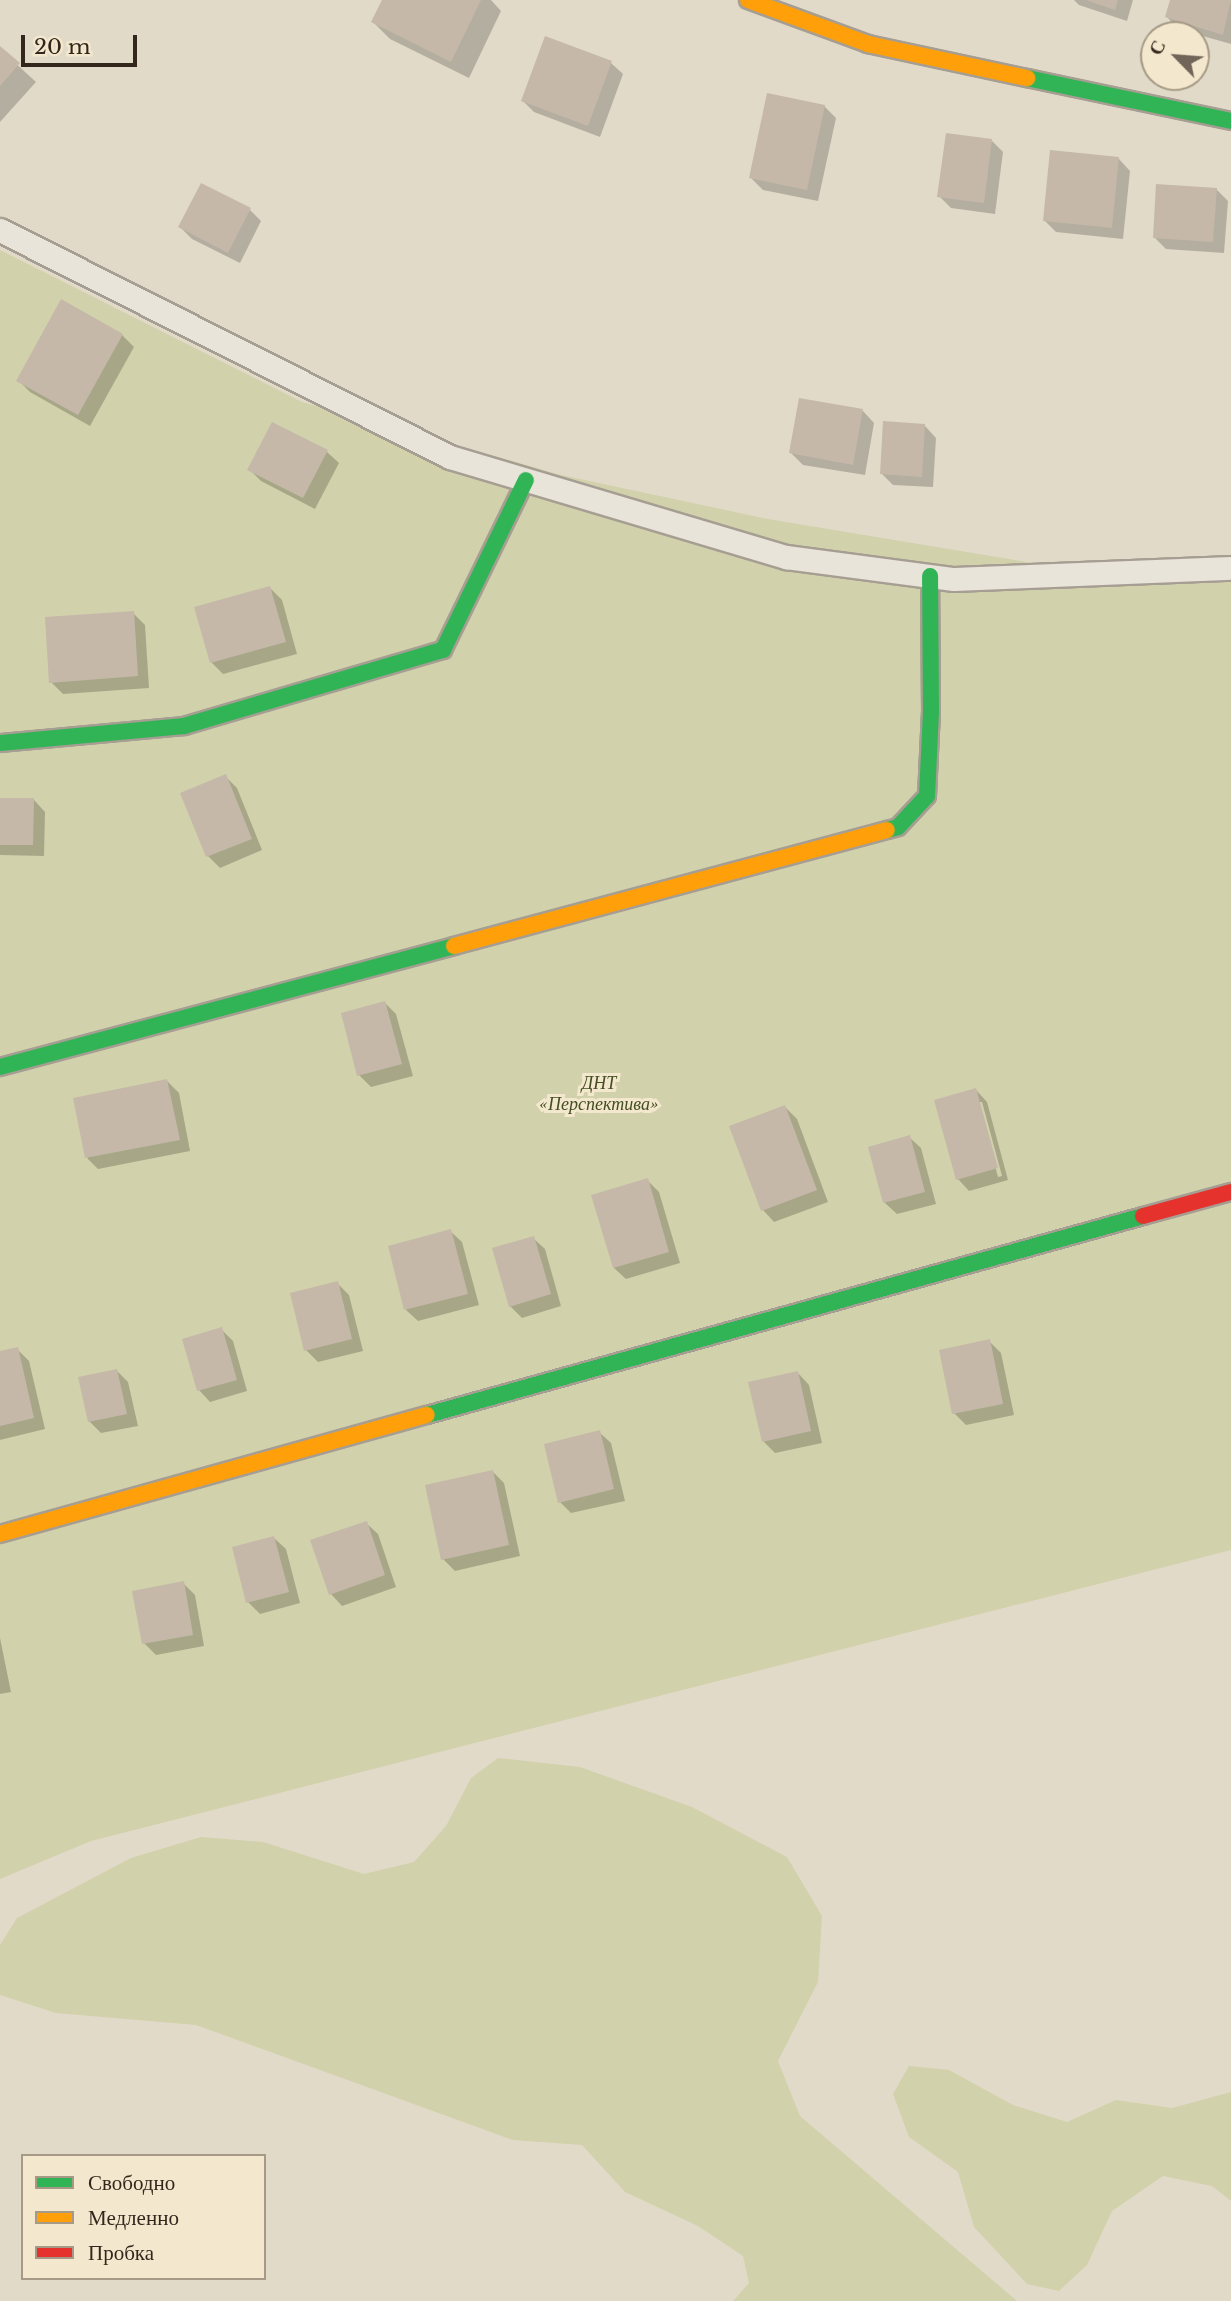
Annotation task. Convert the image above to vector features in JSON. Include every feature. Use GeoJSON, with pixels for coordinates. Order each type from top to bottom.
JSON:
{"type":"FeatureCollection","features":[{"type":"Feature","properties":{"kind":"street"},"geometry":{"type":"LineString","coordinates":[[748,0],[868,44],[1231,121]]}},
{"type":"Feature","properties":{"kind":"street"},"geometry":{"type":"LineString","coordinates":[[0,743],[184,726],[443,650],[526,480]]}},
{"type":"Feature","properties":{"kind":"street"},"geometry":{"type":"LineString","coordinates":[[0,1067],[898,827],[927,796],[930,576]]}},
{"type":"Feature","properties":{"kind":"street"},"geometry":{"type":"LineString","coordinates":[[0,1534],[1231,1192]]}},
{"type":"Feature","properties":{"kind":"lane"},"geometry":{"type":"LineString","coordinates":[[0,230],[450,457],[786,557],[954,579],[1231,568]]}},
{"type":"Feature","properties":{"kind":"green space","name":"ДНТ «Перспектива»"},"geometry":{"type":"Polygon","coordinates":[[[0,250],[302,402],[561,475],[768,519],[1057,567],[1231,563],[1231,1550],[91,1841],[0,1879],[0,250]]]}},
{"type":"Feature","properties":{"kind":"green space"},"geometry":{"type":"Polygon","coordinates":[[[498,1758],[580,1767],[692,1807],[787,1857],[822,1916],[818,1982],[778,2061],[800,2116],[1017,2301],[733,2301],[749,2283],[743,2256],[698,2226],[625,2192],[582,2145],[513,2140],[196,2025],[56,2013],[0,1995],[0,1945],[17,1918],[131,1858],[201,1837],[263,1842],[364,1874],[414,1862],[446,1826],[471,1778],[498,1758]]]}},
{"type":"Feature","properties":{"kind":"green space"},"geometry":{"type":"Polygon","coordinates":[[[909,2066],[949,2070],[1013,2105],[1067,2122],[1116,2100],[1172,2108],[1231,2092],[1231,2201],[1212,2186],[1163,2176],[1112,2211],[1087,2265],[1059,2291],[1027,2284],[974,2227],[958,2172],[909,2137],[893,2094],[909,2066]]]}},
{"type":"Feature","properties":{"kind":"building"},"geometry":{"type":"Polygon","coordinates":[[[382,0],[481,0],[451,62],[371,22],[382,0]]]}},
{"type":"Feature","properties":{"kind":"building"},"geometry":{"type":"Polygon","coordinates":[[[1086,0],[1118,0],[1115,10],[1086,0]]]}},
{"type":"Feature","properties":{"kind":"building"},"geometry":{"type":"Polygon","coordinates":[[[1170,0],[1231,0],[1223,35],[1210,31],[1210,21],[1178,21],[1165,17],[1170,0]]]}},
{"type":"Feature","properties":{"kind":"building"},"geometry":{"type":"Polygon","coordinates":[[[545,36],[612,61],[588,126],[521,101],[545,36]]]}},
{"type":"Feature","properties":{"kind":"building"},"geometry":{"type":"Polygon","coordinates":[[[0,46],[20,63],[0,86],[0,46]]]}},
{"type":"Feature","properties":{"kind":"building"},"geometry":{"type":"Polygon","coordinates":[[[767,93],[825,105],[807,190],[749,178],[767,93]]]}},
{"type":"Feature","properties":{"kind":"building"},"geometry":{"type":"Polygon","coordinates":[[[946,133],[992,139],[984,203],[937,197],[946,133]]]}},
{"type":"Feature","properties":{"kind":"building"},"geometry":{"type":"Polygon","coordinates":[[[1050,150],[1119,157],[1112,228],[1043,221],[1050,150]]]}},
{"type":"Feature","properties":{"kind":"building"},"geometry":{"type":"Polygon","coordinates":[[[201,183],[251,208],[228,253],[178,227],[201,183]]]}},
{"type":"Feature","properties":{"kind":"building"},"geometry":{"type":"Polygon","coordinates":[[[1156,184],[1217,188],[1213,242],[1153,238],[1156,184]]]}},
{"type":"Feature","properties":{"kind":"building"},"geometry":{"type":"Polygon","coordinates":[[[61,299],[123,334],[78,415],[16,381],[61,299]]]}},
{"type":"Feature","properties":{"kind":"building"},"geometry":{"type":"Polygon","coordinates":[[[799,398],[863,409],[853,465],[789,453],[799,398]]]}},
{"type":"Feature","properties":{"kind":"building"},"geometry":{"type":"Polygon","coordinates":[[[883,421],[925,424],[922,477],[880,474],[883,421]]]}},
{"type":"Feature","properties":{"kind":"building"},"geometry":{"type":"Polygon","coordinates":[[[272,422],[328,450],[303,498],[247,470],[272,422]]]}},
{"type":"Feature","properties":{"kind":"building"},"geometry":{"type":"Polygon","coordinates":[[[270,586],[286,642],[210,663],[194,607],[270,586]]]}},
{"type":"Feature","properties":{"kind":"building"},"geometry":{"type":"Polygon","coordinates":[[[134,611],[138,676],[49,683],[45,617],[134,611]]]}},
{"type":"Feature","properties":{"kind":"building"},"geometry":{"type":"Polygon","coordinates":[[[226,774],[252,839],[206,857],[180,793],[226,774]]]}},
{"type":"Feature","properties":{"kind":"building"},"geometry":{"type":"Polygon","coordinates":[[[0,798],[34,798],[33,845],[0,845],[0,798]]]}},
{"type":"Feature","properties":{"kind":"building"},"geometry":{"type":"Polygon","coordinates":[[[385,1001],[402,1064],[357,1076],[341,1013],[385,1001]]]}},
{"type":"Feature","properties":{"kind":"building"},"geometry":{"type":"Polygon","coordinates":[[[167,1079],[180,1140],[85,1158],[73,1098],[167,1079]]]}},
{"type":"Feature","properties":{"kind":"building"},"geometry":{"type":"Polygon","coordinates":[[[976,1088],[998,1168],[956,1180],[934,1100],[976,1088]]]}},
{"type":"Feature","properties":{"kind":"building"},"geometry":{"type":"Polygon","coordinates":[[[785,1105],[817,1190],[761,1211],[729,1126],[785,1105]]]}},
{"type":"Feature","properties":{"kind":"building"},"geometry":{"type":"Polygon","coordinates":[[[910,1135],[925,1192],[883,1203],[868,1147],[910,1135]]]}},
{"type":"Feature","properties":{"kind":"building"},"geometry":{"type":"Polygon","coordinates":[[[648,1178],[669,1252],[613,1268],[591,1195],[648,1178]]]}},
{"type":"Feature","properties":{"kind":"building"},"geometry":{"type":"Polygon","coordinates":[[[451,1229],[468,1294],[404,1310],[388,1246],[451,1229]]]}},
{"type":"Feature","properties":{"kind":"building"},"geometry":{"type":"Polygon","coordinates":[[[534,1236],[551,1294],[509,1307],[492,1248],[534,1236]]]}},
{"type":"Feature","properties":{"kind":"building"},"geometry":{"type":"Polygon","coordinates":[[[338,1281],[352,1339],[304,1351],[290,1293],[338,1281]]]}},
{"type":"Feature","properties":{"kind":"building"},"geometry":{"type":"Polygon","coordinates":[[[222,1327],[237,1380],[197,1391],[182,1339],[222,1327]]]}},
{"type":"Feature","properties":{"kind":"building"},"geometry":{"type":"Polygon","coordinates":[[[990,1339],[1003,1404],[952,1414],[939,1350],[990,1339]]]}},
{"type":"Feature","properties":{"kind":"building"},"geometry":{"type":"Polygon","coordinates":[[[18,1347],[34,1418],[0,1426],[0,1351],[18,1347]]]}},
{"type":"Feature","properties":{"kind":"building"},"geometry":{"type":"Polygon","coordinates":[[[117,1369],[127,1414],[88,1422],[78,1377],[117,1369]]]}},
{"type":"Feature","properties":{"kind":"building"},"geometry":{"type":"Polygon","coordinates":[[[798,1371],[811,1431],[762,1442],[748,1382],[798,1371]]]}},
{"type":"Feature","properties":{"kind":"building"},"geometry":{"type":"Polygon","coordinates":[[[600,1430],[614,1489],[558,1503],[544,1444],[600,1430]]]}},
{"type":"Feature","properties":{"kind":"building"},"geometry":{"type":"Polygon","coordinates":[[[493,1470],[509,1545],[441,1560],[425,1485],[493,1470]]]}},
{"type":"Feature","properties":{"kind":"building"},"geometry":{"type":"Polygon","coordinates":[[[367,1521],[385,1575],[329,1595],[310,1540],[367,1521]]]}},
{"type":"Feature","properties":{"kind":"building"},"geometry":{"type":"Polygon","coordinates":[[[274,1536],[289,1592],[246,1603],[232,1547],[274,1536]]]}},
{"type":"Feature","properties":{"kind":"building"},"geometry":{"type":"Polygon","coordinates":[[[184,1581],[193,1635],[142,1644],[132,1591],[184,1581]]]}},
{"type":"Feature","properties":{"kind":"traffic: fast"},"geometry":{"type":"LineString","coordinates":[[1027,78],[1231,121]]}},
{"type":"Feature","properties":{"kind":"traffic: fast"},"geometry":{"type":"LineString","coordinates":[[0,743],[184,726],[443,650],[526,480]]}},
{"type":"Feature","properties":{"kind":"traffic: fast"},"geometry":{"type":"LineString","coordinates":[[887,830],[898,827],[927,796],[931,711],[930,576]]}},
{"type":"Feature","properties":{"kind":"traffic: fast"},"geometry":{"type":"LineString","coordinates":[[0,1067],[454,946]]}},
{"type":"Feature","properties":{"kind":"traffic: fast"},"geometry":{"type":"LineString","coordinates":[[427,1415],[1143,1216]]}},
{"type":"Feature","properties":{"kind":"traffic: slow"},"geometry":{"type":"LineString","coordinates":[[748,0],[868,44],[1027,78]]}},
{"type":"Feature","properties":{"kind":"traffic: slow"},"geometry":{"type":"LineString","coordinates":[[454,946],[887,830]]}},
{"type":"Feature","properties":{"kind":"traffic: slow"},"geometry":{"type":"LineString","coordinates":[[0,1534],[427,1415]]}},
{"type":"Feature","properties":{"kind":"traffic: jam"},"geometry":{"type":"LineString","coordinates":[[1143,1216],[1231,1192]]}}]}
